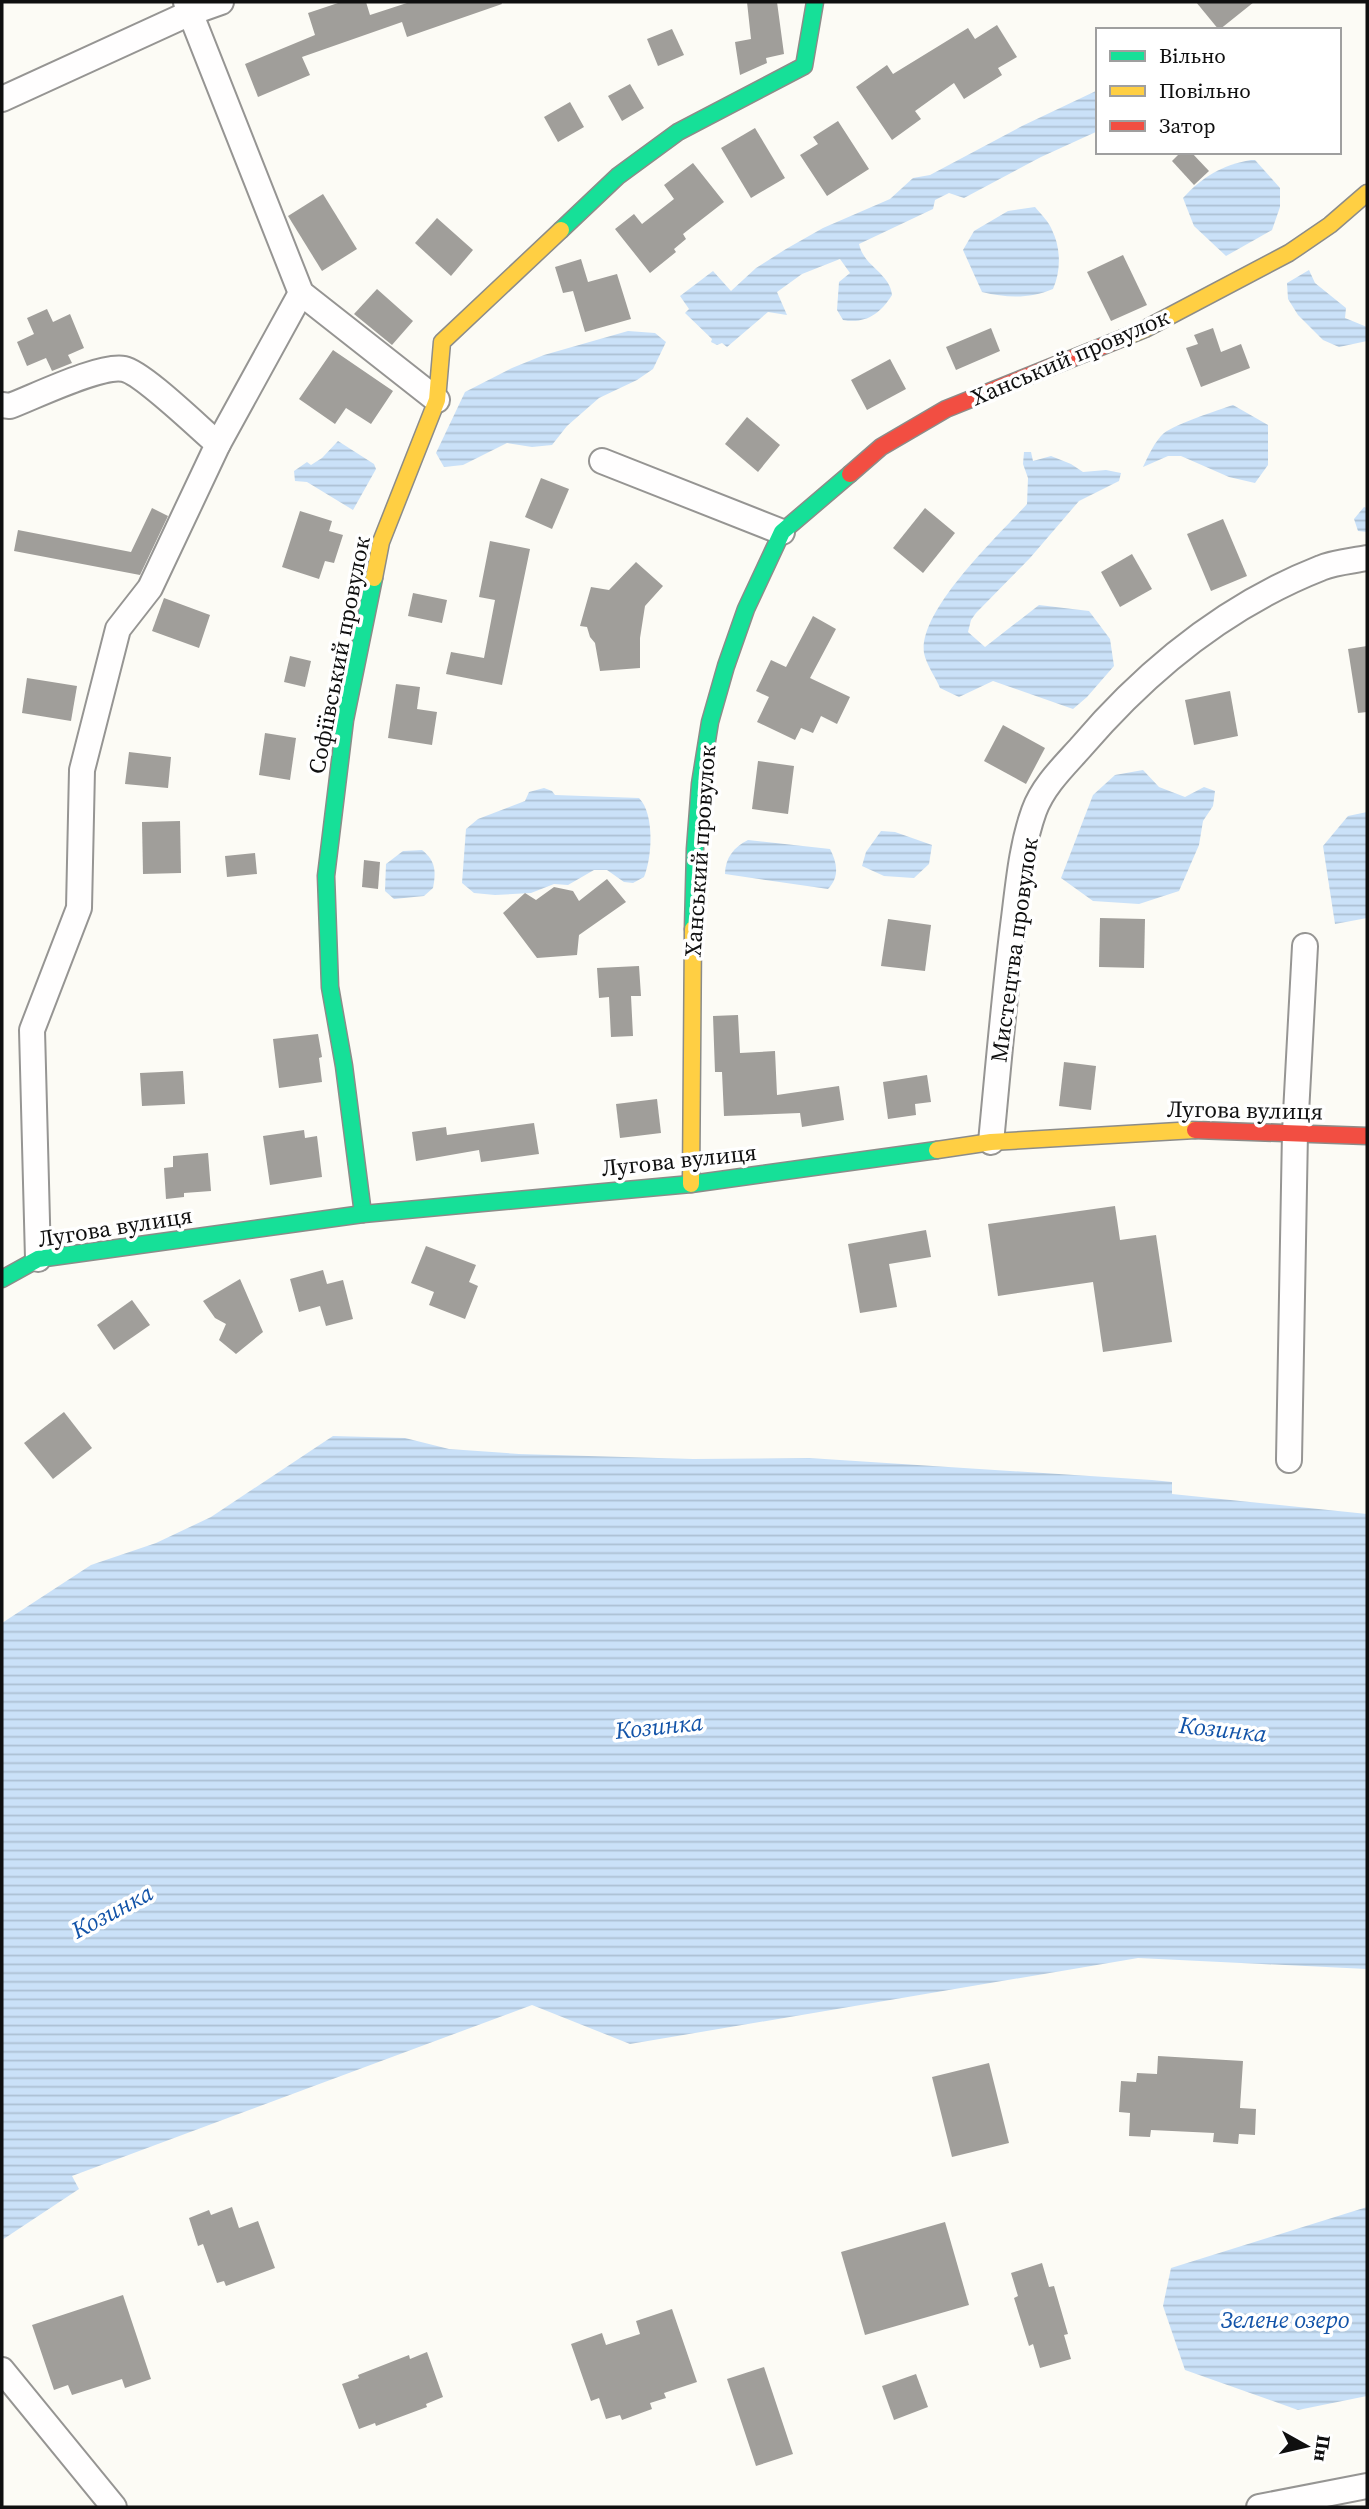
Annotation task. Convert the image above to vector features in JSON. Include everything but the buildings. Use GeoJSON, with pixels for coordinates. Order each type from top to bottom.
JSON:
{"type":"FeatureCollection","features":[{"type":"Feature","properties":{"kind":"street"},"geometry":{"type":"LineString","coordinates":[[2,99],[188,7],[221,2]]}},
{"type":"Feature","properties":{"kind":"street","name":"Софіївський провулок"},"geometry":{"type":"LineString","coordinates":[[363,1214],[344,1066],[330,987],[326,876],[345,720],[381,542],[437,400],[442,342],[618,176],[678,132],[804,66],[815,2]]}},
{"type":"Feature","properties":{"kind":"street"},"geometry":{"type":"LineString","coordinates":[[188,7],[301,293],[437,400]]}},
{"type":"Feature","properties":{"kind":"street","name":"Ханський провулок"},"geometry":{"type":"LineString","coordinates":[[691,1184],[692,978],[695,849],[700,783],[710,722],[726,666],[746,609],[782,532],[881,447],[946,409],[1145,328],[1289,253],[1330,225],[1367,193]]}},
{"type":"Feature","properties":{"kind":"street"},"geometry":{"type":"LineString","coordinates":[[38,1259],[32,1030],[79,908],[82,770],[118,629],[150,588],[218,444],[301,293]]}},
{"type":"Feature","properties":{"kind":"street"},"geometry":{"type":"LineString","coordinates":[[2,405],[10,406],[104,369],[124,369],[141,377],[218,444]]}},
{"type":"Feature","properties":{"kind":"street"},"geometry":{"type":"LineString","coordinates":[[602,461],[782,532]]}},
{"type":"Feature","properties":{"kind":"street","name":"Мистецтва провулок"},"geometry":{"type":"LineString","coordinates":[[991,1142],[1020,868],[1034,809],[1049,784],[1110,713],[1143,680],[1185,646],[1251,602],[1323,566],[1367,558]]}},
{"type":"Feature","properties":{"kind":"street"},"geometry":{"type":"LineString","coordinates":[[1289,1460],[1295,1132],[1305,946]]}},
{"type":"Feature","properties":{"kind":"street","name":"Лугова вулиця"},"geometry":{"type":"LineString","coordinates":[[2,1279],[38,1259],[363,1214],[691,1184],[991,1142],[1189,1130],[1367,1136]]}},
{"type":"Feature","properties":{"kind":"street"},"geometry":{"type":"LineString","coordinates":[[2,2370],[114,2507]]}},
{"type":"Feature","properties":{"kind":"street"},"geometry":{"type":"LineString","coordinates":[[1259,2507],[1367,2486]]}},
{"type":"Feature","properties":{"kind":"water"},"geometry":{"type":"Polygon","coordinates":[[[1096,91],[1096,132],[1041,157],[964,198],[949,193],[935,200],[933,209],[859,244],[866,259],[887,281],[892,295],[872,316],[859,320],[843,320],[837,310],[839,282],[850,273],[840,259],[802,274],[777,292],[787,315],[768,312],[727,347],[722,343],[717,345],[711,342],[712,339],[685,313],[689,309],[680,296],[713,271],[731,291],[756,268],[823,228],[890,199],[913,178],[930,175],[1022,126],[1096,91]]]}},
{"type":"Feature","properties":{"kind":"water"},"geometry":{"type":"Polygon","coordinates":[[[1255,160],[1280,188],[1280,207],[1272,230],[1226,256],[1194,226],[1183,198],[1213,173],[1255,160]]]}},
{"type":"Feature","properties":{"kind":"water"},"geometry":{"type":"Polygon","coordinates":[[[1035,207],[1049,224],[1057,244],[1059,267],[1053,289],[1035,295],[1018,296],[982,292],[963,250],[974,231],[1008,211],[1035,207]]]}},
{"type":"Feature","properties":{"kind":"water"},"geometry":{"type":"Polygon","coordinates":[[[1309,270],[1315,283],[1346,308],[1345,318],[1367,327],[1367,341],[1339,347],[1323,340],[1298,315],[1288,299],[1287,283],[1309,270]]]}},
{"type":"Feature","properties":{"kind":"water"},"geometry":{"type":"Polygon","coordinates":[[[628,331],[655,333],[666,342],[653,369],[637,380],[599,398],[567,426],[552,445],[532,447],[507,443],[463,465],[444,467],[436,453],[465,392],[544,355],[628,331]]]}},
{"type":"Feature","properties":{"kind":"water"},"geometry":{"type":"Polygon","coordinates":[[[1233,405],[1268,425],[1268,465],[1255,483],[1229,477],[1181,456],[1168,456],[1143,467],[1164,433],[1233,405]]]}},
{"type":"Feature","properties":{"kind":"water"},"geometry":{"type":"Polygon","coordinates":[[[338,441],[374,464],[376,469],[353,510],[307,482],[295,481],[294,471],[307,462],[311,465],[322,458],[338,441]]]}},
{"type":"Feature","properties":{"kind":"water"},"geometry":{"type":"Polygon","coordinates":[[[1024,452],[1031,452],[1033,461],[1051,456],[1083,472],[1106,470],[1121,473],[1119,481],[1079,501],[1030,558],[976,613],[968,632],[985,647],[1039,605],[1089,611],[1110,639],[1114,666],[1073,709],[993,681],[959,697],[940,688],[924,653],[926,636],[947,595],[981,553],[1027,504],[1028,478],[1023,464],[1024,452]]]}},
{"type":"Feature","properties":{"kind":"water"},"geometry":{"type":"Polygon","coordinates":[[[1364,507],[1367,508],[1367,532],[1358,531],[1354,519],[1364,507]]]}},
{"type":"Feature","properties":{"kind":"water"},"geometry":{"type":"Polygon","coordinates":[[[1143,770],[1159,787],[1185,797],[1204,787],[1215,791],[1213,806],[1203,821],[1199,845],[1179,891],[1139,904],[1093,901],[1061,878],[1093,795],[1115,775],[1143,770]]]}},
{"type":"Feature","properties":{"kind":"water"},"geometry":{"type":"Polygon","coordinates":[[[544,788],[555,795],[639,798],[648,814],[650,825],[649,859],[644,877],[633,883],[624,882],[607,870],[594,870],[568,885],[554,884],[531,893],[495,895],[474,893],[462,883],[466,829],[478,819],[525,801],[529,792],[544,788]]]}},
{"type":"Feature","properties":{"kind":"water"},"geometry":{"type":"Polygon","coordinates":[[[1367,812],[1367,918],[1335,924],[1323,846],[1348,816],[1367,812]]]}},
{"type":"Feature","properties":{"kind":"water"},"geometry":{"type":"Polygon","coordinates":[[[881,831],[895,832],[932,845],[929,864],[914,878],[884,876],[862,866],[866,852],[881,831]]]}},
{"type":"Feature","properties":{"kind":"water"},"geometry":{"type":"Polygon","coordinates":[[[748,840],[830,849],[836,864],[832,884],[828,889],[725,874],[731,854],[748,840]]]}},
{"type":"Feature","properties":{"kind":"water"},"geometry":{"type":"Polygon","coordinates":[[[422,850],[434,867],[433,888],[424,896],[394,899],[385,891],[386,864],[403,851],[422,850]]]}},
{"type":"Feature","properties":{"kind":"water","name":"Козинка"},"geometry":{"type":"Polygon","coordinates":[[[333,1436],[405,1438],[449,1449],[519,1454],[693,1459],[809,1458],[1152,1480],[1172,1482],[1172,1494],[1367,1514],[1367,1969],[1138,1958],[630,2044],[532,2005],[72,2176],[79,2189],[2,2240],[2,1623],[91,1565],[156,1543],[211,1517],[333,1436]]]}},
{"type":"Feature","properties":{"kind":"water","name":"Зелене озеро"},"geometry":{"type":"Polygon","coordinates":[[[1367,2207],[1367,2396],[1298,2410],[1185,2370],[1163,2306],[1171,2268],[1367,2207]]]}},
{"type":"Feature","properties":{"kind":"traffic: fast"},"geometry":{"type":"LineString","coordinates":[[561,230],[618,176],[678,132],[804,66],[815,2]]}},
{"type":"Feature","properties":{"kind":"traffic: fast"},"geometry":{"type":"LineString","coordinates":[[693,929],[700,784],[710,722],[726,666],[746,609],[782,532],[850,474]]}},
{"type":"Feature","properties":{"kind":"traffic: fast"},"geometry":{"type":"LineString","coordinates":[[363,1214],[344,1066],[330,987],[326,876],[345,720],[374,578]]}},
{"type":"Feature","properties":{"kind":"traffic: fast"},"geometry":{"type":"LineString","coordinates":[[2,1279],[38,1259],[363,1214],[691,1184],[937,1150]]}},
{"type":"Feature","properties":{"kind":"traffic: slow"},"geometry":{"type":"LineString","coordinates":[[1123,338],[1289,253],[1330,225],[1367,193]]}},
{"type":"Feature","properties":{"kind":"traffic: slow"},"geometry":{"type":"LineString","coordinates":[[374,578],[381,542],[437,400],[442,342],[561,230]]}},
{"type":"Feature","properties":{"kind":"traffic: slow"},"geometry":{"type":"LineString","coordinates":[[691,1184],[693,929]]}},
{"type":"Feature","properties":{"kind":"traffic: slow"},"geometry":{"type":"LineString","coordinates":[[937,1150],[991,1142],[1195,1130]]}},
{"type":"Feature","properties":{"kind":"traffic: jam"},"geometry":{"type":"LineString","coordinates":[[850,474],[881,447],[946,409],[1123,338]]}},
{"type":"Feature","properties":{"kind":"traffic: jam"},"geometry":{"type":"LineString","coordinates":[[1195,1130],[1367,1136]]}}]}
